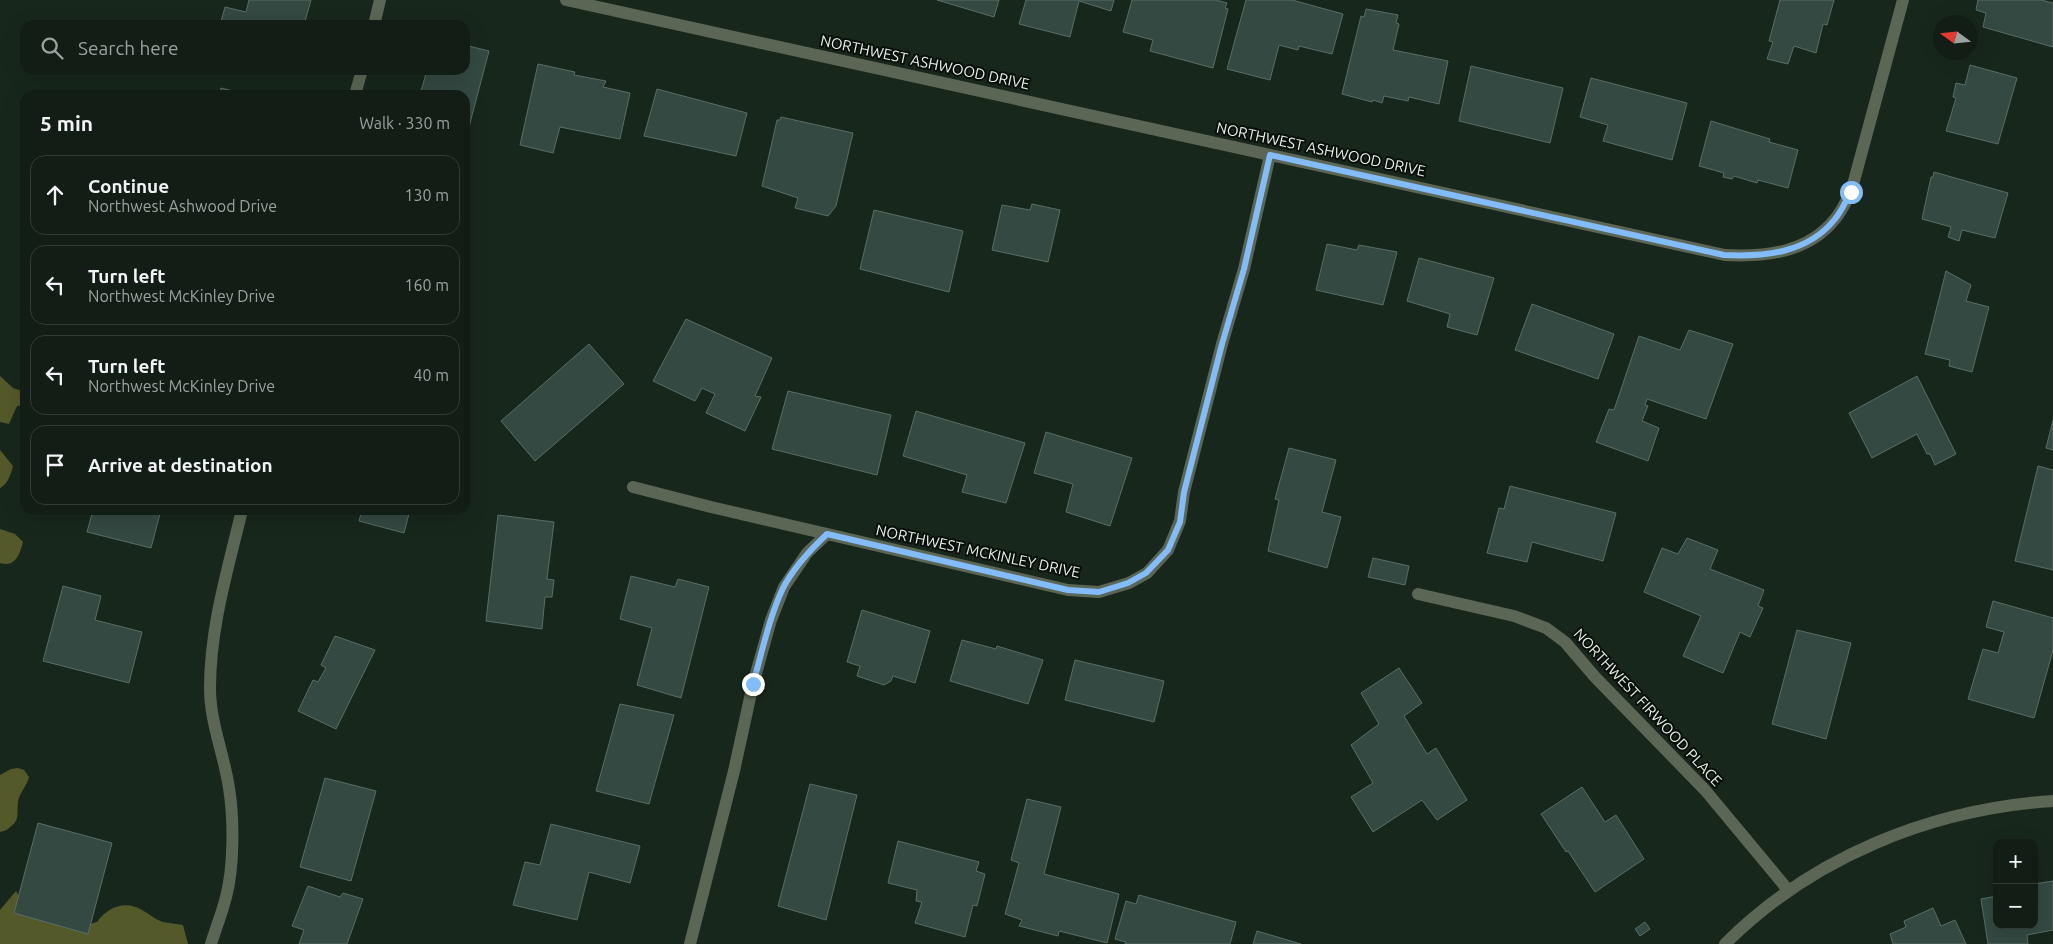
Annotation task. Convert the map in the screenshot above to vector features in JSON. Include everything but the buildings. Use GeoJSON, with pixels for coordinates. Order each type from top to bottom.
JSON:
{"type":"FeatureCollection","features":[{"type":"Feature","properties":{"kind":"street"},"geometry":{"type":"LineString","coordinates":[[375,20],[380,0]]}},
{"type":"Feature","properties":{"kind":"street","name":"NORTHWEST ASHWOOD DRIVE"},"geometry":{"type":"LineString","coordinates":[[566,0],[1724,255],[1752,256],[1784,252],[1812,240],[1836,219],[1851,192],[1903,0]]}},
{"type":"Feature","properties":{"kind":"street"},"geometry":{"type":"LineString","coordinates":[[356,90],[361,75]]}},
{"type":"Feature","properties":{"kind":"street","name":"NORTHWEST MCKINLEY DRIVE"},"geometry":{"type":"LineString","coordinates":[[633,487],[1068,590],[1099,592],[1128,583],[1146,573],[1168,550],[1180,522],[1184,492],[1222,344],[1244,269],[1270,155]]}},
{"type":"Feature","properties":{"kind":"street"},"geometry":{"type":"LineString","coordinates":[[211,944],[226,896],[233,842],[229,788],[214,728],[210,690],[211,652],[216,614],[241,515]]}},
{"type":"Feature","properties":{"kind":"street"},"geometry":{"type":"LineString","coordinates":[[690,944],[734,771],[753,684],[771,620],[784,587],[807,553],[827,534]]}},
{"type":"Feature","properties":{"kind":"street","name":"NORTHWEST FIRWOOD PLACE"},"geometry":{"type":"LineString","coordinates":[[1418,594],[1514,616],[1546,628],[1565,642],[1595,678],[1705,790],[1789,891]]}},
{"type":"Feature","properties":{"kind":"street"},"geometry":{"type":"LineString","coordinates":[[1725,944],[1740,929],[1789,891],[1842,858],[1898,833],[1968,812],[2016,803],[2053,800]]}},
{"type":"Feature","properties":{"kind":"green space"},"geometry":{"type":"Polygon","coordinates":[[[0,376],[13,388],[20,390],[20,406],[17,406],[9,424],[0,422],[0,376]]]}},
{"type":"Feature","properties":{"kind":"green space"},"geometry":{"type":"Polygon","coordinates":[[[0,450],[13,466],[7,481],[0,488],[0,450]]]}},
{"type":"Feature","properties":{"kind":"green space"},"geometry":{"type":"Polygon","coordinates":[[[0,529],[15,534],[23,542],[16,559],[10,564],[0,563],[0,529]]]}},
{"type":"Feature","properties":{"kind":"green space"},"geometry":{"type":"Polygon","coordinates":[[[18,768],[24,770],[29,777],[19,798],[16,821],[8,829],[0,832],[0,775],[11,769],[18,768]]]}},
{"type":"Feature","properties":{"kind":"green space"},"geometry":{"type":"Polygon","coordinates":[[[16,891],[22,901],[83,926],[97,922],[106,912],[117,907],[123,905],[136,907],[160,921],[183,925],[188,944],[0,944],[0,910],[16,891]]]}},
{"type":"Feature","properties":{"kind":"route"},"geometry":{"type":"LineString","coordinates":[[753,684],[771,620],[784,587],[807,553],[827,534],[1068,590],[1099,592],[1128,583],[1146,573],[1168,550],[1180,522],[1184,492],[1222,344],[1244,269],[1270,155],[1724,255],[1752,256],[1784,252],[1812,240],[1836,219],[1851,192]]}}]}
